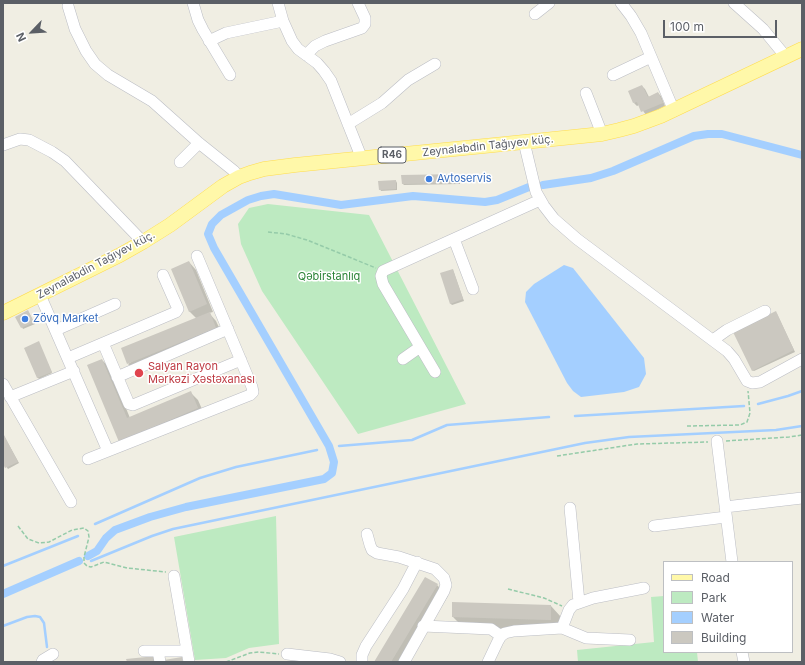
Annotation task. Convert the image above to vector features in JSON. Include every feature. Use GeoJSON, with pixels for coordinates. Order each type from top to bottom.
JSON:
{"type":"FeatureCollection","features":[{"type":"Feature","properties":{"kind":"main road","name":"Zeynalabdin Tağıyev küç."},"geometry":{"type":"LineString","coordinates":[[3,313],[143,242],[170,225],[223,186],[239,177],[264,169],[602,134],[634,126],[674,111],[802,49]]}},
{"type":"Feature","properties":{"kind":"street"},"geometry":{"type":"LineString","coordinates":[[192,3],[198,20],[209,41],[230,75]]}},
{"type":"Feature","properties":{"kind":"street"},"geometry":{"type":"LineString","coordinates":[[278,3],[283,21],[292,41],[298,49],[317,63],[331,81],[362,158]]}},
{"type":"Feature","properties":{"kind":"street"},"geometry":{"type":"LineString","coordinates":[[306,55],[316,46],[325,41],[362,28],[365,24],[365,18],[358,3]]}},
{"type":"Feature","properties":{"kind":"street"},"geometry":{"type":"LineString","coordinates":[[535,14],[549,3]]}},
{"type":"Feature","properties":{"kind":"street"},"geometry":{"type":"LineString","coordinates":[[621,3],[631,16],[651,57],[674,111]]}},
{"type":"Feature","properties":{"kind":"street"},"geometry":{"type":"LineString","coordinates":[[734,3],[763,28],[786,57]]}},
{"type":"Feature","properties":{"kind":"street"},"geometry":{"type":"LineString","coordinates":[[68,6],[75,29],[86,51],[95,64],[108,75],[152,101],[199,143],[234,171],[239,177]]}},
{"type":"Feature","properties":{"kind":"street"},"geometry":{"type":"LineString","coordinates":[[209,41],[226,33],[283,21]]}},
{"type":"Feature","properties":{"kind":"street"},"geometry":{"type":"LineString","coordinates":[[613,75],[651,57]]}},
{"type":"Feature","properties":{"kind":"street"},"geometry":{"type":"LineString","coordinates":[[348,124],[382,103],[408,80],[435,64]]}},
{"type":"Feature","properties":{"kind":"street"},"geometry":{"type":"LineString","coordinates":[[586,93],[602,134]]}},
{"type":"Feature","properties":{"kind":"street"},"geometry":{"type":"LineString","coordinates":[[3,145],[20,139],[29,140],[59,156],[143,242]]}},
{"type":"Feature","properties":{"kind":"street"},"geometry":{"type":"LineString","coordinates":[[524,142],[536,192],[554,219],[576,238],[713,340],[734,359],[747,381],[752,383],[760,382],[802,359]]}},
{"type":"Feature","properties":{"kind":"street"},"geometry":{"type":"LineString","coordinates":[[180,162],[199,143]]}},
{"type":"Feature","properties":{"kind":"street"},"geometry":{"type":"LineString","coordinates":[[435,372],[383,284],[381,276],[383,271],[540,200]]}},
{"type":"Feature","properties":{"kind":"street"},"geometry":{"type":"LineString","coordinates":[[454,239],[473,289]]}},
{"type":"Feature","properties":{"kind":"street"},"geometry":{"type":"LineString","coordinates":[[88,460],[250,395],[253,392],[197,256]]}},
{"type":"Feature","properties":{"kind":"street"},"geometry":{"type":"LineString","coordinates":[[68,358],[176,312],[178,309],[164,275]]}},
{"type":"Feature","properties":{"kind":"street"},"geometry":{"type":"LineString","coordinates":[[40,295],[108,451]]}},
{"type":"Feature","properties":{"kind":"street"},"geometry":{"type":"LineString","coordinates":[[56,330],[115,304]]}},
{"type":"Feature","properties":{"kind":"street"},"geometry":{"type":"LineString","coordinates":[[713,340],[726,330],[765,312]]}},
{"type":"Feature","properties":{"kind":"street"},"geometry":{"type":"LineString","coordinates":[[117,377],[228,329]]}},
{"type":"Feature","properties":{"kind":"street"},"geometry":{"type":"LineString","coordinates":[[103,343],[129,404],[132,405],[241,360]]}},
{"type":"Feature","properties":{"kind":"street"},"geometry":{"type":"LineString","coordinates":[[403,359],[420,347]]}},
{"type":"Feature","properties":{"kind":"street"},"geometry":{"type":"LineString","coordinates":[[10,397],[74,371]]}},
{"type":"Feature","properties":{"kind":"street"},"geometry":{"type":"LineString","coordinates":[[3,384],[71,502]]}},
{"type":"Feature","properties":{"kind":"street"},"geometry":{"type":"LineString","coordinates":[[717,442],[732,561]]}},
{"type":"Feature","properties":{"kind":"street"},"geometry":{"type":"LineString","coordinates":[[654,526],[802,498]]}},
{"type":"Feature","properties":{"kind":"street"},"geometry":{"type":"LineString","coordinates":[[570,508],[579,602]]}},
{"type":"Feature","properties":{"kind":"street"},"geometry":{"type":"LineString","coordinates":[[367,534],[372,550],[377,553],[399,557],[435,569],[444,578],[446,585],[444,591],[404,662]]}},
{"type":"Feature","properties":{"kind":"street"},"geometry":{"type":"LineString","coordinates":[[362,662],[362,655],[366,646],[403,589],[416,562]]}},
{"type":"Feature","properties":{"kind":"street"},"geometry":{"type":"LineString","coordinates":[[144,651],[159,657],[188,656],[174,576]]}},
{"type":"Feature","properties":{"kind":"street"},"geometry":{"type":"LineString","coordinates":[[562,628],[569,610],[579,602],[644,588]]}},
{"type":"Feature","properties":{"kind":"street"},"geometry":{"type":"LineString","coordinates":[[423,626],[492,629],[501,636]]}},
{"type":"Feature","properties":{"kind":"street"},"geometry":{"type":"LineString","coordinates":[[488,662],[501,636],[510,631],[562,628],[586,638],[630,640]]}},
{"type":"Feature","properties":{"kind":"street"},"geometry":{"type":"LineString","coordinates":[[42,662],[53,654]]}},
{"type":"Feature","properties":{"kind":"street"},"geometry":{"type":"LineString","coordinates":[[287,654],[330,659],[340,662]]}},
{"type":"Feature","properties":{"kind":"path"},"geometry":{"type":"LineString","coordinates":[[268,232],[286,234],[307,240],[383,271]]}},
{"type":"Feature","properties":{"kind":"path"},"geometry":{"type":"LineString","coordinates":[[687,426],[740,425],[747,422],[750,413],[747,381]]}},
{"type":"Feature","properties":{"kind":"path"},"geometry":{"type":"LineString","coordinates":[[557,456],[638,444],[717,442],[788,438],[802,435]]}},
{"type":"Feature","properties":{"kind":"path"},"geometry":{"type":"LineString","coordinates":[[18,526],[28,539],[39,543],[49,542],[72,530],[84,528],[88,531],[89,537],[84,557],[84,563],[87,566],[91,567],[104,562],[127,568],[169,572],[174,576]]}},
{"type":"Feature","properties":{"kind":"path"},"geometry":{"type":"LineString","coordinates":[[508,589],[544,598],[569,610]]}},
{"type":"Feature","properties":{"kind":"path"},"geometry":{"type":"LineString","coordinates":[[226,662],[254,652],[287,654]]}},
{"type":"Feature","properties":{"kind":"green space","name":"Qəbirstanlıq"},"geometry":{"type":"Polygon","coordinates":[[[268,204],[369,215],[466,404],[358,434],[262,291],[241,244],[238,224],[249,208],[268,204]]]}},
{"type":"Feature","properties":{"kind":"green space"},"geometry":{"type":"Polygon","coordinates":[[[276,516],[279,644],[249,648],[226,658],[195,660],[174,537],[276,516]]]}},
{"type":"Feature","properties":{"kind":"green space"},"geometry":{"type":"Polygon","coordinates":[[[663,596],[663,653],[697,653],[698,662],[578,662],[577,650],[654,642],[651,597],[663,596]]]}},
{"type":"Feature","properties":{"kind":"water"},"geometry":{"type":"Polygon","coordinates":[[[564,265],[573,268],[644,358],[646,374],[639,387],[624,392],[581,397],[573,391],[567,383],[525,302],[526,292],[534,284],[564,265]]]}},
{"type":"Feature","properties":{"kind":"building"},"geometry":{"type":"Polygon","coordinates":[[[642,85],[648,97],[658,92],[663,103],[641,112],[637,102],[633,103],[628,91],[642,85]]]}},
{"type":"Feature","properties":{"kind":"building"},"geometry":{"type":"Polygon","coordinates":[[[459,174],[459,183],[402,184],[401,175],[459,174]]]}},
{"type":"Feature","properties":{"kind":"building"},"geometry":{"type":"Polygon","coordinates":[[[396,180],[396,189],[379,190],[378,181],[396,180]]]}},
{"type":"Feature","properties":{"kind":"building"},"geometry":{"type":"Polygon","coordinates":[[[189,261],[207,304],[189,312],[171,269],[189,261]]]}},
{"type":"Feature","properties":{"kind":"building"},"geometry":{"type":"Polygon","coordinates":[[[453,269],[463,299],[450,304],[440,273],[453,269]]]}},
{"type":"Feature","properties":{"kind":"building"},"geometry":{"type":"Polygon","coordinates":[[[28,310],[34,322],[21,328],[15,317],[28,310]]]}},
{"type":"Feature","properties":{"kind":"building"},"geometry":{"type":"Polygon","coordinates":[[[776,311],[794,350],[752,371],[733,332],[776,311]]]}},
{"type":"Feature","properties":{"kind":"building"},"geometry":{"type":"Polygon","coordinates":[[[210,312],[216,328],[127,364],[121,348],[210,312]]]}},
{"type":"Feature","properties":{"kind":"building"},"geometry":{"type":"Polygon","coordinates":[[[39,341],[52,372],[37,378],[24,348],[39,341]]]}},
{"type":"Feature","properties":{"kind":"building"},"geometry":{"type":"Polygon","coordinates":[[[102,359],[127,418],[191,391],[198,408],[119,442],[87,365],[102,359]]]}},
{"type":"Feature","properties":{"kind":"building"},"geometry":{"type":"Polygon","coordinates":[[[3,433],[18,462],[5,468],[3,464],[3,433]]]}},
{"type":"Feature","properties":{"kind":"building"},"geometry":{"type":"Polygon","coordinates":[[[425,577],[438,584],[391,662],[374,662],[425,577]]]}},
{"type":"Feature","properties":{"kind":"building"},"geometry":{"type":"Polygon","coordinates":[[[452,602],[551,605],[551,620],[452,617],[452,602]]]}},
{"type":"Feature","properties":{"kind":"building"},"geometry":{"type":"Polygon","coordinates":[[[156,656],[157,662],[127,662],[126,659],[156,656]]]}},
{"type":"Feature","properties":{"kind":"building"},"geometry":{"type":"Polygon","coordinates":[[[182,657],[183,662],[164,662],[164,660],[182,657]]]}},
{"type":"Feature","properties":{"kind":"waterway"},"geometry":{"type":"LineString","coordinates":[[543,185],[591,178],[613,171],[694,136],[708,134],[722,134],[802,155]]}},
{"type":"Feature","properties":{"kind":"waterway"},"geometry":{"type":"LineString","coordinates":[[88,556],[97,551],[106,538],[115,530],[150,517],[186,507],[324,479],[332,473],[334,462],[329,446],[214,248],[208,234],[212,224],[221,215],[248,200],[274,194],[341,205],[413,196],[485,202],[497,200],[529,187]]}},
{"type":"Feature","properties":{"kind":"waterway"},"geometry":{"type":"LineString","coordinates":[[758,404],[802,391]]}},
{"type":"Feature","properties":{"kind":"waterway"},"geometry":{"type":"LineString","coordinates":[[575,416],[744,406]]}},
{"type":"Feature","properties":{"kind":"waterway"},"geometry":{"type":"LineString","coordinates":[[339,446],[412,440],[447,425],[549,417]]}},
{"type":"Feature","properties":{"kind":"waterway"},"geometry":{"type":"LineString","coordinates":[[91,561],[173,529],[585,443],[629,437],[776,430],[802,426]]}},
{"type":"Feature","properties":{"kind":"waterway"},"geometry":{"type":"LineString","coordinates":[[95,524],[200,478],[236,467],[317,450]]}},
{"type":"Feature","properties":{"kind":"waterway"},"geometry":{"type":"LineString","coordinates":[[3,566],[78,536]]}},
{"type":"Feature","properties":{"kind":"waterway"},"geometry":{"type":"LineString","coordinates":[[3,594],[79,561]]}},
{"type":"Feature","properties":{"kind":"waterway"},"geometry":{"type":"LineString","coordinates":[[3,626],[27,617],[40,617],[44,623],[47,647]]}},
{"type":"Feature","properties":{"kind":"place","name":"Avtoservis"},"geometry":{"type":"Point","coordinates":[429,179]}},
{"type":"Feature","properties":{"kind":"place","name":"Zövq Market"},"geometry":{"type":"Point","coordinates":[25,319]}},
{"type":"Feature","properties":{"kind":"place","name":"Salyan Rayon Mərkəzi Xəstəxanası"},"geometry":{"type":"Point","coordinates":[139,373]}}]}
